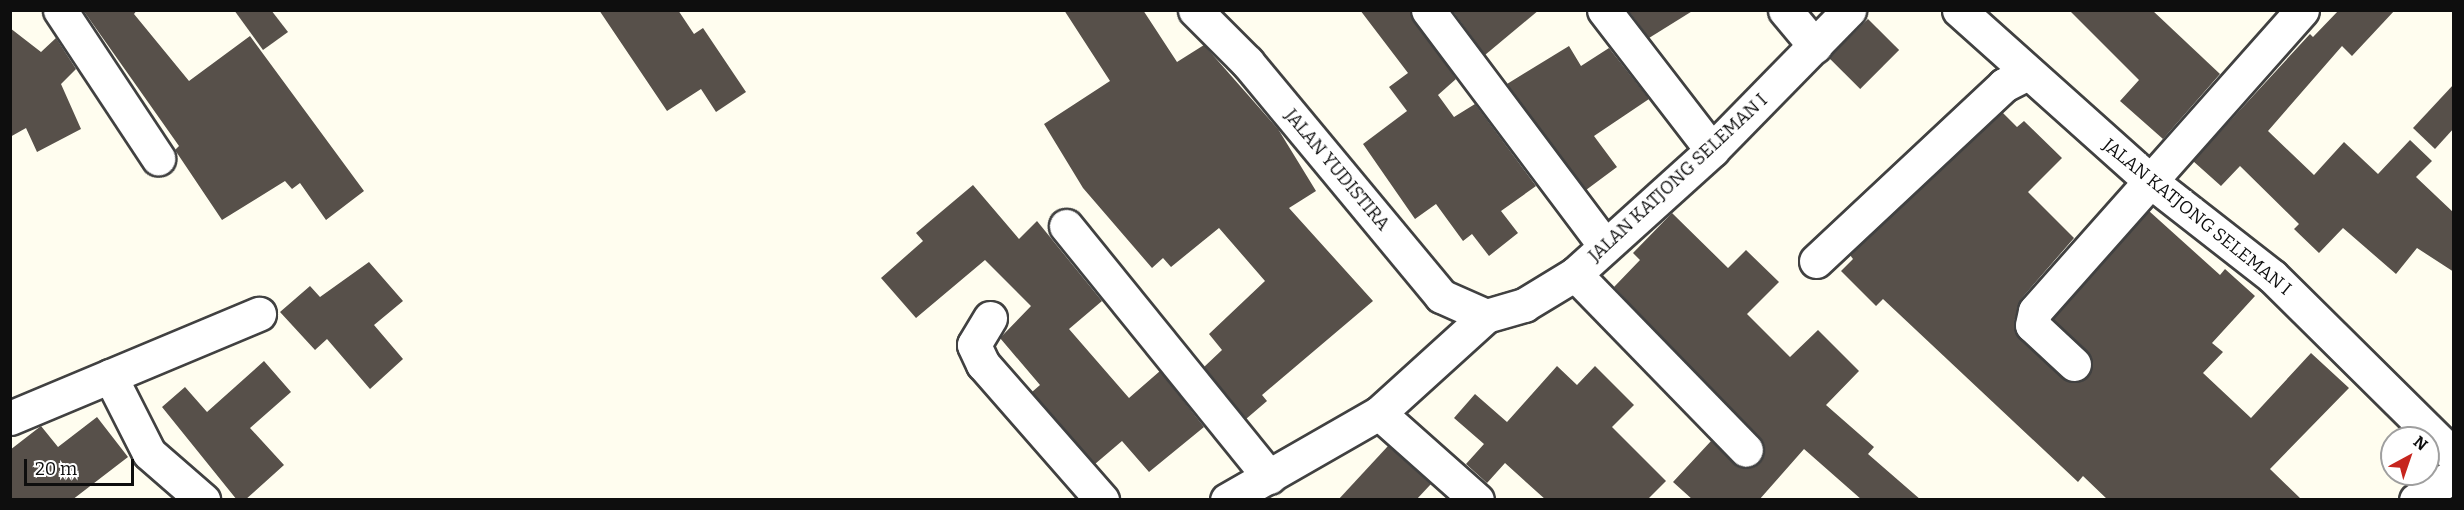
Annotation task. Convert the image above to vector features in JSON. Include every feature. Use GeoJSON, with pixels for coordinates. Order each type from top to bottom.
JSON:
{"type":"FeatureCollection","features":[{"type":"Feature","properties":{"kind":"street"},"geometry":{"type":"LineString","coordinates":[[60,10],[158,158]]}},
{"type":"Feature","properties":{"kind":"street","name":"JALAN YUDISTIRA"},"geometry":{"type":"LineString","coordinates":[[1195,10],[1247,62],[1441,296],[1486,316]]}},
{"type":"Feature","properties":{"kind":"street"},"geometry":{"type":"LineString","coordinates":[[1428,10],[1605,246]]}},
{"type":"Feature","properties":{"kind":"street"},"geometry":{"type":"LineString","coordinates":[[1604,10],[1712,150]]}},
{"type":"Feature","properties":{"kind":"street"},"geometry":{"type":"LineString","coordinates":[[1785,10],[1815,46]]}},
{"type":"Feature","properties":{"kind":"street","name":"JALAN KATJONG SELEMAN I"},"geometry":{"type":"LineString","coordinates":[[1486,316],[1524,305],[1575,274],[1712,150],[1849,10]]}},
{"type":"Feature","properties":{"kind":"street","name":"JALAN KATJONG SELEMAN I"},"geometry":{"type":"LineString","coordinates":[[1959,10],[2149,180],[2272,276],[2454,456]]}},
{"type":"Feature","properties":{"kind":"street"},"geometry":{"type":"LineString","coordinates":[[2073,364],[2032,324],[2035,311],[2302,10]]}},
{"type":"Feature","properties":{"kind":"street"},"geometry":{"type":"LineString","coordinates":[[1816,261],[2004,86],[2028,73]]}},
{"type":"Feature","properties":{"kind":"street"},"geometry":{"type":"LineString","coordinates":[[1066,225],[1269,477]]}},
{"type":"Feature","properties":{"kind":"street"},"geometry":{"type":"LineString","coordinates":[[1575,274],[1746,450]]}},
{"type":"Feature","properties":{"kind":"street"},"geometry":{"type":"LineString","coordinates":[[10,418],[259,314]]}},
{"type":"Feature","properties":{"kind":"street"},"geometry":{"type":"LineString","coordinates":[[1227,500],[1379,413],[1486,316]]}},
{"type":"Feature","properties":{"kind":"street"},"geometry":{"type":"LineString","coordinates":[[990,318],[974,345],[983,364],[1102,500]]}},
{"type":"Feature","properties":{"kind":"street"},"geometry":{"type":"LineString","coordinates":[[110,376],[149,453],[203,500]]}},
{"type":"Feature","properties":{"kind":"street"},"geometry":{"type":"LineString","coordinates":[[1379,413],[1477,500]]}},
{"type":"Feature","properties":{"kind":"street"},"geometry":{"type":"LineString","coordinates":[[2416,500],[2454,475]]}},
{"type":"Feature","properties":{"kind":"building"},"geometry":{"type":"Polygon","coordinates":[[[83,10],[137,10],[134,14],[189,81],[250,36],[364,191],[326,220],[300,183],[292,189],[285,181],[222,220],[175,150],[179,146],[83,10]]]}},
{"type":"Feature","properties":{"kind":"building"},"geometry":{"type":"Polygon","coordinates":[[[234,10],[271,10],[288,32],[263,50],[234,10]]]}},
{"type":"Feature","properties":{"kind":"building"},"geometry":{"type":"Polygon","coordinates":[[[599,10],[678,10],[694,34],[703,28],[746,92],[716,112],[701,89],[667,111],[599,10]]]}},
{"type":"Feature","properties":{"kind":"building"},"geometry":{"type":"Polygon","coordinates":[[[1064,10],[1143,10],[1177,62],[1204,45],[1278,129],[1316,191],[1289,208],[1373,301],[1262,395],[1267,401],[1246,419],[1204,367],[1222,350],[1209,334],[1265,281],[1219,228],[1171,267],[1163,258],[1152,268],[1083,188],[1044,124],[1110,81],[1064,10]]]}},
{"type":"Feature","properties":{"kind":"building"},"geometry":{"type":"Polygon","coordinates":[[[1360,10],[1410,10],[1456,79],[1438,95],[1454,117],[1475,104],[1536,186],[1501,211],[1518,233],[1489,256],[1472,234],[1463,241],[1436,204],[1415,219],[1363,144],[1407,111],[1389,87],[1408,73],[1360,10]]]}},
{"type":"Feature","properties":{"kind":"building"},"geometry":{"type":"Polygon","coordinates":[[[1452,10],[1539,10],[1485,55],[1452,10]]]}},
{"type":"Feature","properties":{"kind":"building"},"geometry":{"type":"Polygon","coordinates":[[[1628,10],[1694,10],[1649,38],[1628,10]]]}},
{"type":"Feature","properties":{"kind":"building"},"geometry":{"type":"Polygon","coordinates":[[[2069,10],[2152,10],[2220,74],[2163,139],[2120,101],[2139,80],[2069,10]]]}},
{"type":"Feature","properties":{"kind":"building"},"geometry":{"type":"Polygon","coordinates":[[[2339,10],[2395,10],[2352,56],[2342,46],[2268,131],[2314,175],[2344,142],[2378,174],[2410,140],[2432,161],[2416,177],[2454,213],[2454,272],[2417,248],[2396,274],[2343,228],[2319,253],[2294,229],[2299,224],[2240,166],[2221,186],[2193,161],[2310,34],[2313,37],[2339,10]]]}},
{"type":"Feature","properties":{"kind":"building"},"geometry":{"type":"Polygon","coordinates":[[[1868,19],[1899,50],[1860,89],[1829,58],[1868,19]]]}},
{"type":"Feature","properties":{"kind":"building"},"geometry":{"type":"Polygon","coordinates":[[[10,28],[41,52],[56,38],[76,69],[61,84],[81,129],[37,152],[26,128],[10,137],[10,28]]]}},
{"type":"Feature","properties":{"kind":"building"},"geometry":{"type":"Polygon","coordinates":[[[1569,46],[1581,66],[1609,48],[1649,99],[1594,136],[1617,167],[1586,190],[1507,84],[1569,46]]]}},
{"type":"Feature","properties":{"kind":"building"},"geometry":{"type":"Polygon","coordinates":[[[2454,84],[2454,128],[2435,149],[2413,128],[2454,84]]]}},
{"type":"Feature","properties":{"kind":"building"},"geometry":{"type":"Polygon","coordinates":[[[2002,112],[2017,127],[2024,121],[2062,158],[2028,192],[2074,238],[2021,299],[2014,322],[2019,338],[2062,378],[2079,382],[2087,377],[2092,358],[2053,319],[2149,211],[2220,275],[2225,269],[2255,296],[2212,343],[2223,352],[2203,373],[2251,418],[2311,353],[2349,388],[2270,469],[2302,500],[2108,500],[2083,476],[2078,482],[1883,299],[1876,306],[1841,271],[1853,259],[1850,255],[2002,112]]]}},
{"type":"Feature","properties":{"kind":"building"},"geometry":{"type":"Polygon","coordinates":[[[973,185],[1019,239],[1037,221],[1102,301],[1069,329],[1129,398],[1160,371],[1204,427],[1149,472],[1122,441],[1095,464],[1032,392],[1040,385],[1000,338],[1031,306],[985,260],[916,318],[881,278],[923,241],[916,233],[973,185]]]}},
{"type":"Feature","properties":{"kind":"building"},"geometry":{"type":"Polygon","coordinates":[[[1672,213],[1728,268],[1746,250],[1779,282],[1747,314],[1790,357],[1818,330],[1859,371],[1826,405],[1874,447],[1868,454],[1921,500],[1862,500],[1804,449],[1759,500],[1693,500],[1673,482],[1711,441],[1741,468],[1759,464],[1764,446],[1614,287],[1640,260],[1633,253],[1672,213]]]}},
{"type":"Feature","properties":{"kind":"building"},"geometry":{"type":"Polygon","coordinates":[[[369,262],[403,301],[374,325],[403,359],[370,389],[327,339],[315,350],[280,312],[310,286],[320,297],[369,262]]]}},
{"type":"Feature","properties":{"kind":"building"},"geometry":{"type":"Polygon","coordinates":[[[264,361],[291,392],[250,428],[284,465],[245,500],[237,500],[162,407],[185,387],[207,412],[264,361]]]}},
{"type":"Feature","properties":{"kind":"building"},"geometry":{"type":"Polygon","coordinates":[[[1557,366],[1577,385],[1595,366],[1634,405],[1612,427],[1666,481],[1647,500],[1546,500],[1505,463],[1487,483],[1466,464],[1484,444],[1454,418],[1475,394],[1507,422],[1557,366]]]}},
{"type":"Feature","properties":{"kind":"building"},"geometry":{"type":"Polygon","coordinates":[[[97,417],[128,457],[72,500],[10,500],[10,450],[41,426],[58,447],[97,417]]]}},
{"type":"Feature","properties":{"kind":"building"},"geometry":{"type":"Polygon","coordinates":[[[1388,446],[1431,484],[1416,500],[1338,500],[1388,446]]]}}]}
